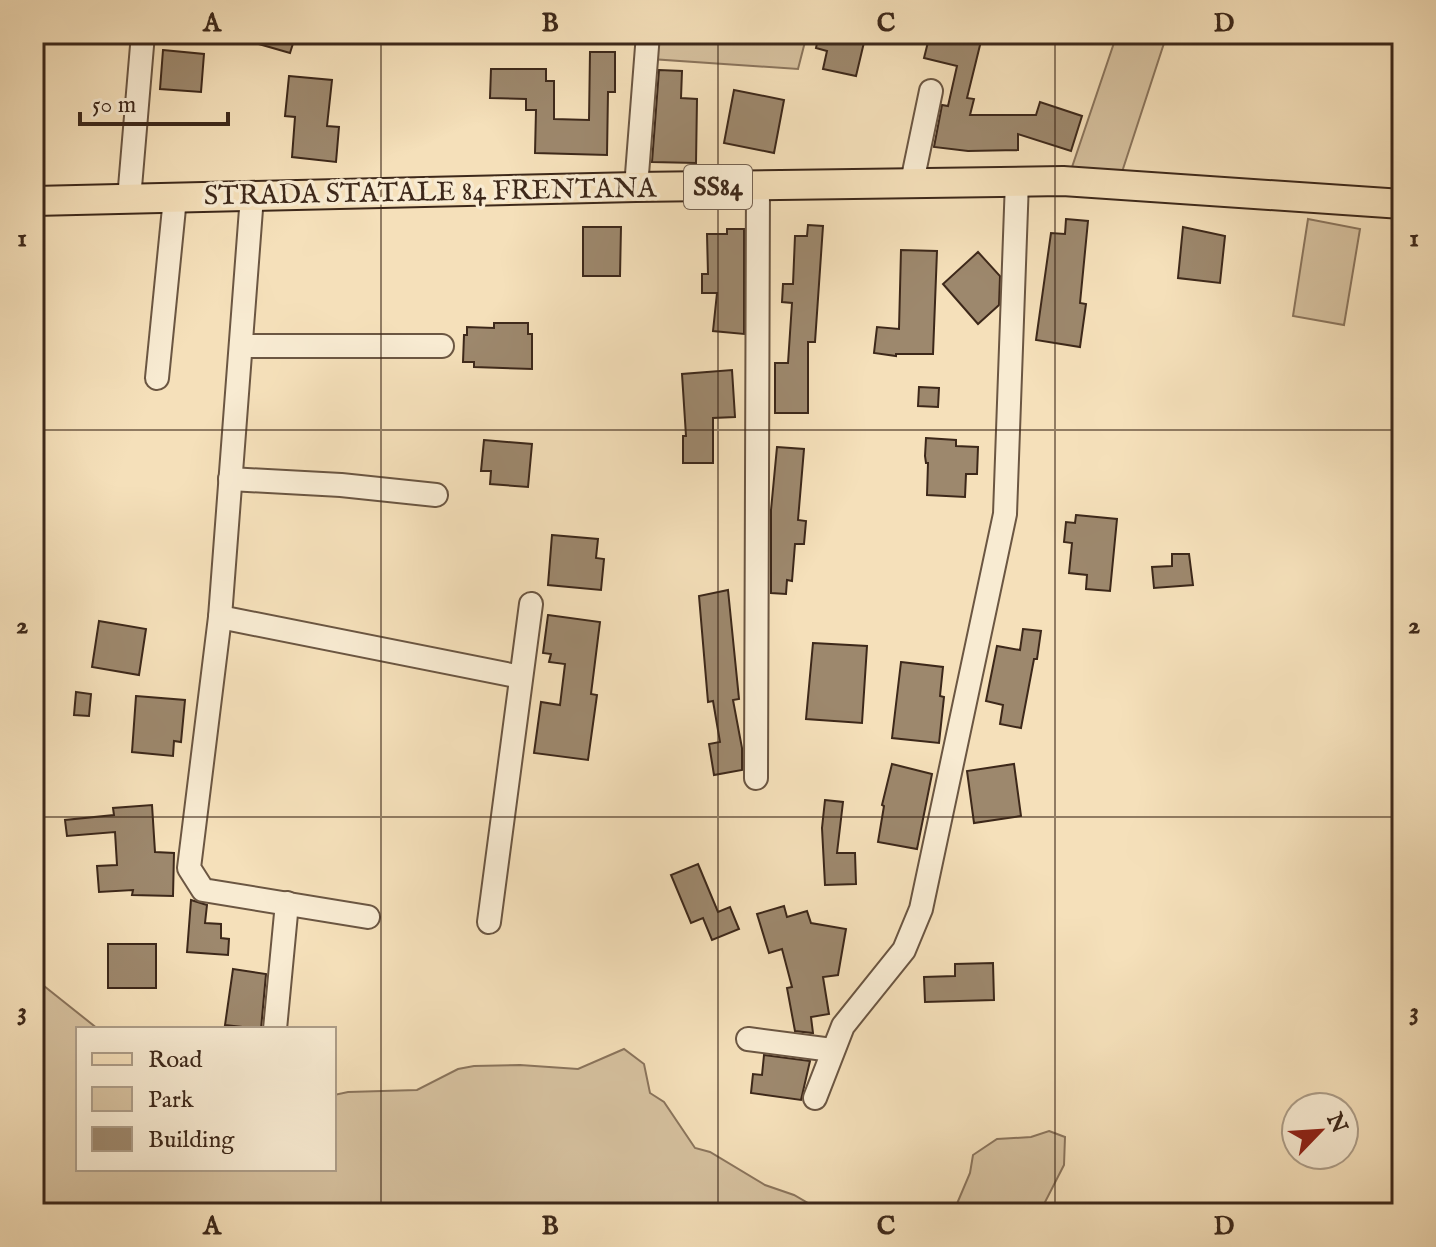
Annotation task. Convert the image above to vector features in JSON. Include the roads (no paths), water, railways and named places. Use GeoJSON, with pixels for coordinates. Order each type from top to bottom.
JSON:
{"type":"FeatureCollection","features":[{"type":"Feature","properties":{"kind":"main road","name":"STRADA STATALE 84 FRENTANA"},"geometry":{"type":"LineString","coordinates":[[34,201],[1063,181],[1402,204]]}},
{"type":"Feature","properties":{"kind":"street"},"geometry":{"type":"LineString","coordinates":[[129,199],[143,34]]}},
{"type":"Feature","properties":{"kind":"street"},"geometry":{"type":"LineString","coordinates":[[636,187],[648,34]]}},
{"type":"Feature","properties":{"kind":"street"},"geometry":{"type":"LineString","coordinates":[[912,182],[931,91]]}},
{"type":"Feature","properties":{"kind":"street"},"geometry":{"type":"LineString","coordinates":[[815,1098],[845,1023],[904,950],[921,909],[1005,514],[1017,181]]}},
{"type":"Feature","properties":{"kind":"street"},"geometry":{"type":"LineString","coordinates":[[756,778],[758,185]]}},
{"type":"Feature","properties":{"kind":"street"},"geometry":{"type":"LineString","coordinates":[[252,196],[220,617],[189,868],[203,890],[368,917]]}},
{"type":"Feature","properties":{"kind":"street"},"geometry":{"type":"LineString","coordinates":[[157,378],[175,198]]}},
{"type":"Feature","properties":{"kind":"street"},"geometry":{"type":"LineString","coordinates":[[241,346],[442,346]]}},
{"type":"Feature","properties":{"kind":"street"},"geometry":{"type":"LineString","coordinates":[[230,479],[341,485],[436,495]]}},
{"type":"Feature","properties":{"kind":"street"},"geometry":{"type":"LineString","coordinates":[[489,922],[531,604]]}},
{"type":"Feature","properties":{"kind":"street"},"geometry":{"type":"LineString","coordinates":[[220,617],[521,677]]}},
{"type":"Feature","properties":{"kind":"street"},"geometry":{"type":"LineString","coordinates":[[275,1027],[287,903]]}},
{"type":"Feature","properties":{"kind":"street"},"geometry":{"type":"LineString","coordinates":[[748,1039],[832,1050]]}}]}
